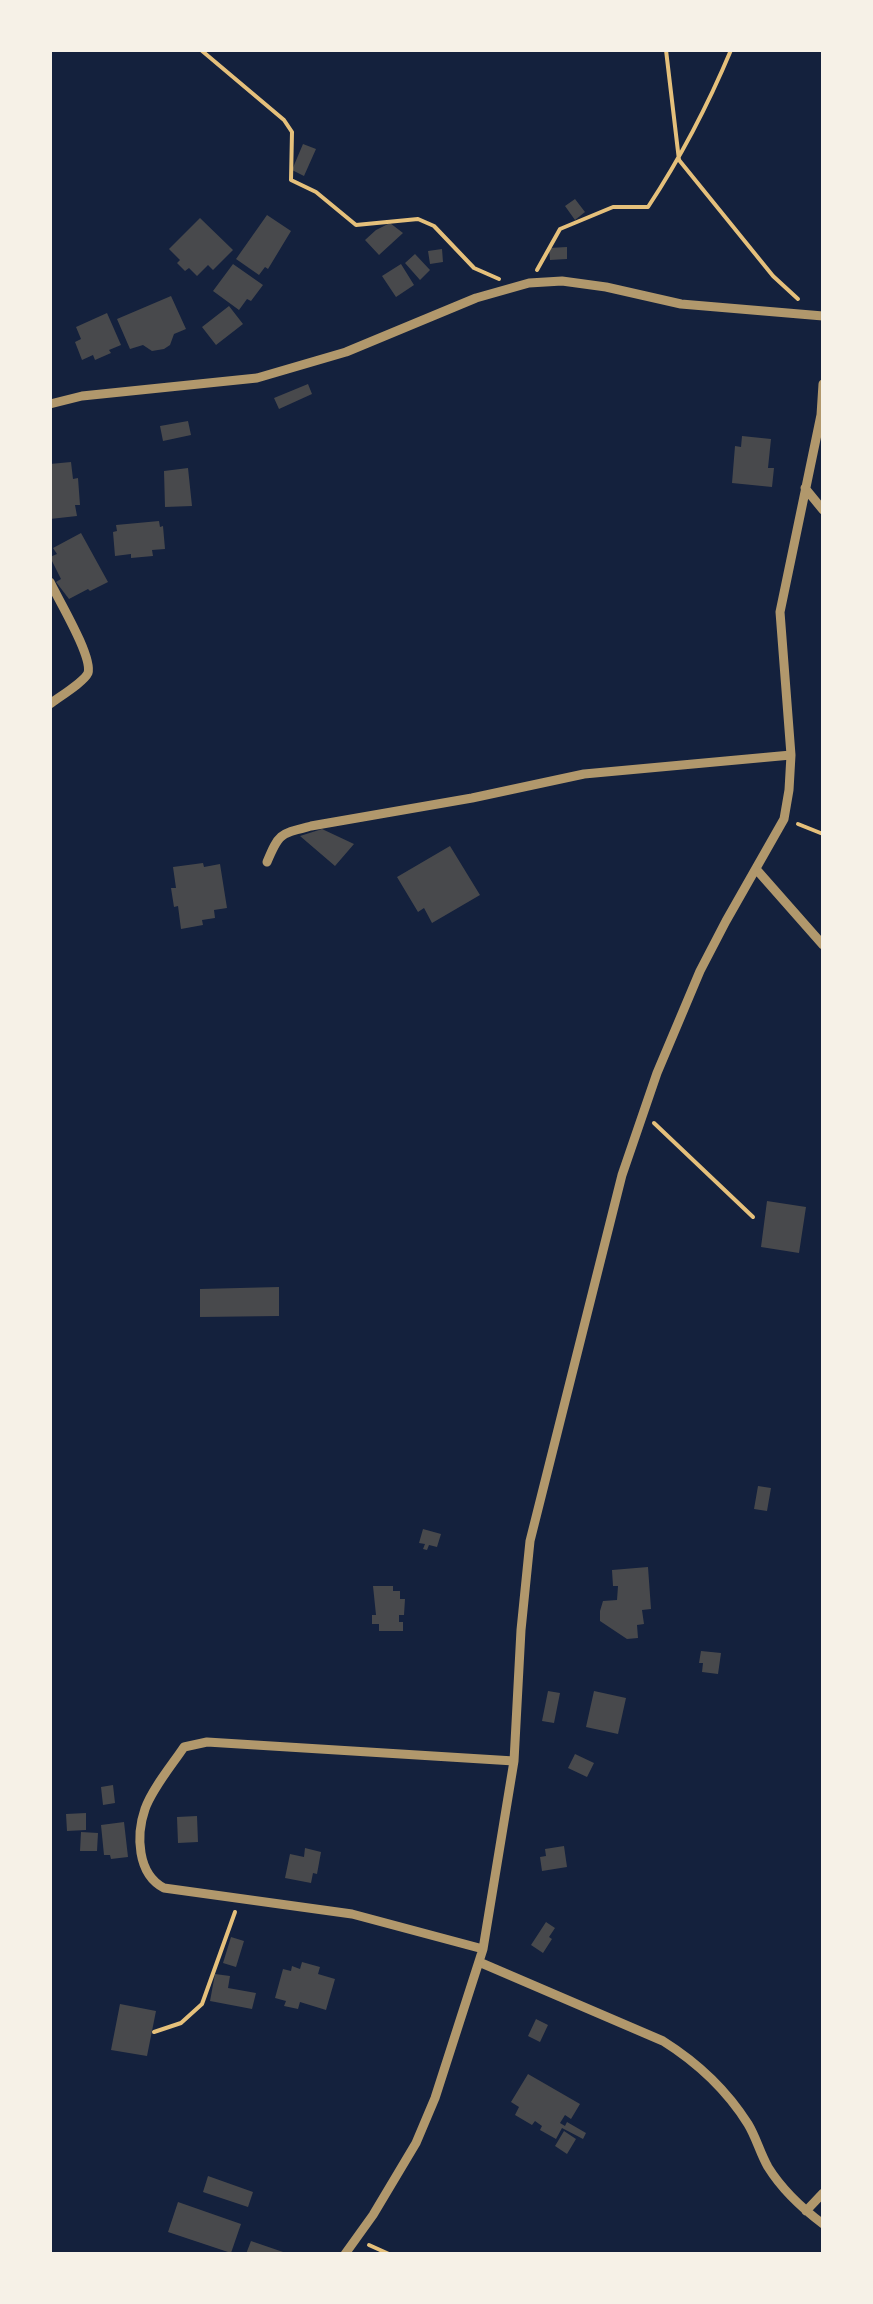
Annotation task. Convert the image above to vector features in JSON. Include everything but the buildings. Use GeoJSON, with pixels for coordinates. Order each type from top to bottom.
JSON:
{"type":"FeatureCollection","features":[{"type":"Feature","properties":{"kind":"street"},"geometry":{"type":"LineString","coordinates":[[50,404],[82,396],[257,378],[346,352],[476,298],[529,283],[562,281],[680,304],[819,316]]}},
{"type":"Feature","properties":{"kind":"street"},"geometry":{"type":"LineString","coordinates":[[345,2254],[374,2216],[416,2144],[435,2098],[483,1948],[514,1761],[520,1630],[530,1542],[622,1175],[657,1073],[700,971],[784,819],[791,754],[780,612],[821,414],[823,384]]}},
{"type":"Feature","properties":{"kind":"street"},"geometry":{"type":"LineString","coordinates":[[806,488],[823,510]]}},
{"type":"Feature","properties":{"kind":"street"},"geometry":{"type":"LineString","coordinates":[[50,582],[89,670],[86,677],[50,704]]}},
{"type":"Feature","properties":{"kind":"street"},"geometry":{"type":"LineString","coordinates":[[267,862],[277,839],[311,826],[584,774],[791,754]]}},
{"type":"Feature","properties":{"kind":"street"},"geometry":{"type":"LineString","coordinates":[[756,869],[823,945]]}},
{"type":"Feature","properties":{"kind":"street"},"geometry":{"type":"LineString","coordinates":[[483,1948],[352,1914],[164,1888],[144,1869],[140,1836],[146,1807],[184,1747],[207,1742],[514,1761]]}},
{"type":"Feature","properties":{"kind":"street"},"geometry":{"type":"LineString","coordinates":[[479,1962],[663,2042],[690,2058],[717,2083],[749,2125],[768,2168],[806,2211],[823,2224]]}},
{"type":"Feature","properties":{"kind":"street"},"geometry":{"type":"LineString","coordinates":[[806,2211],[823,2193]]}},
{"type":"Feature","properties":{"kind":"path"},"geometry":{"type":"LineString","coordinates":[[201,50],[284,120],[292,132],[291,180],[316,192],[356,225],[418,220],[434,226],[474,268],[517,287]]}},
{"type":"Feature","properties":{"kind":"path"},"geometry":{"type":"LineString","coordinates":[[666,50],[678,160],[773,276],[819,316]]}},
{"type":"Feature","properties":{"kind":"path"},"geometry":{"type":"LineString","coordinates":[[529,283],[560,229],[613,208],[648,207],[678,160],[732,50]]}},
{"type":"Feature","properties":{"kind":"path"},"geometry":{"type":"LineString","coordinates":[[784,819],[823,834]]}},
{"type":"Feature","properties":{"kind":"path"},"geometry":{"type":"LineString","coordinates":[[644,1112],[753,1217]]}},
{"type":"Feature","properties":{"kind":"path"},"geometry":{"type":"LineString","coordinates":[[154,2032],[181,2024],[202,2004],[240,1898]]}},
{"type":"Feature","properties":{"kind":"path"},"geometry":{"type":"LineString","coordinates":[[356,2240],[389,2254]]}}]}
